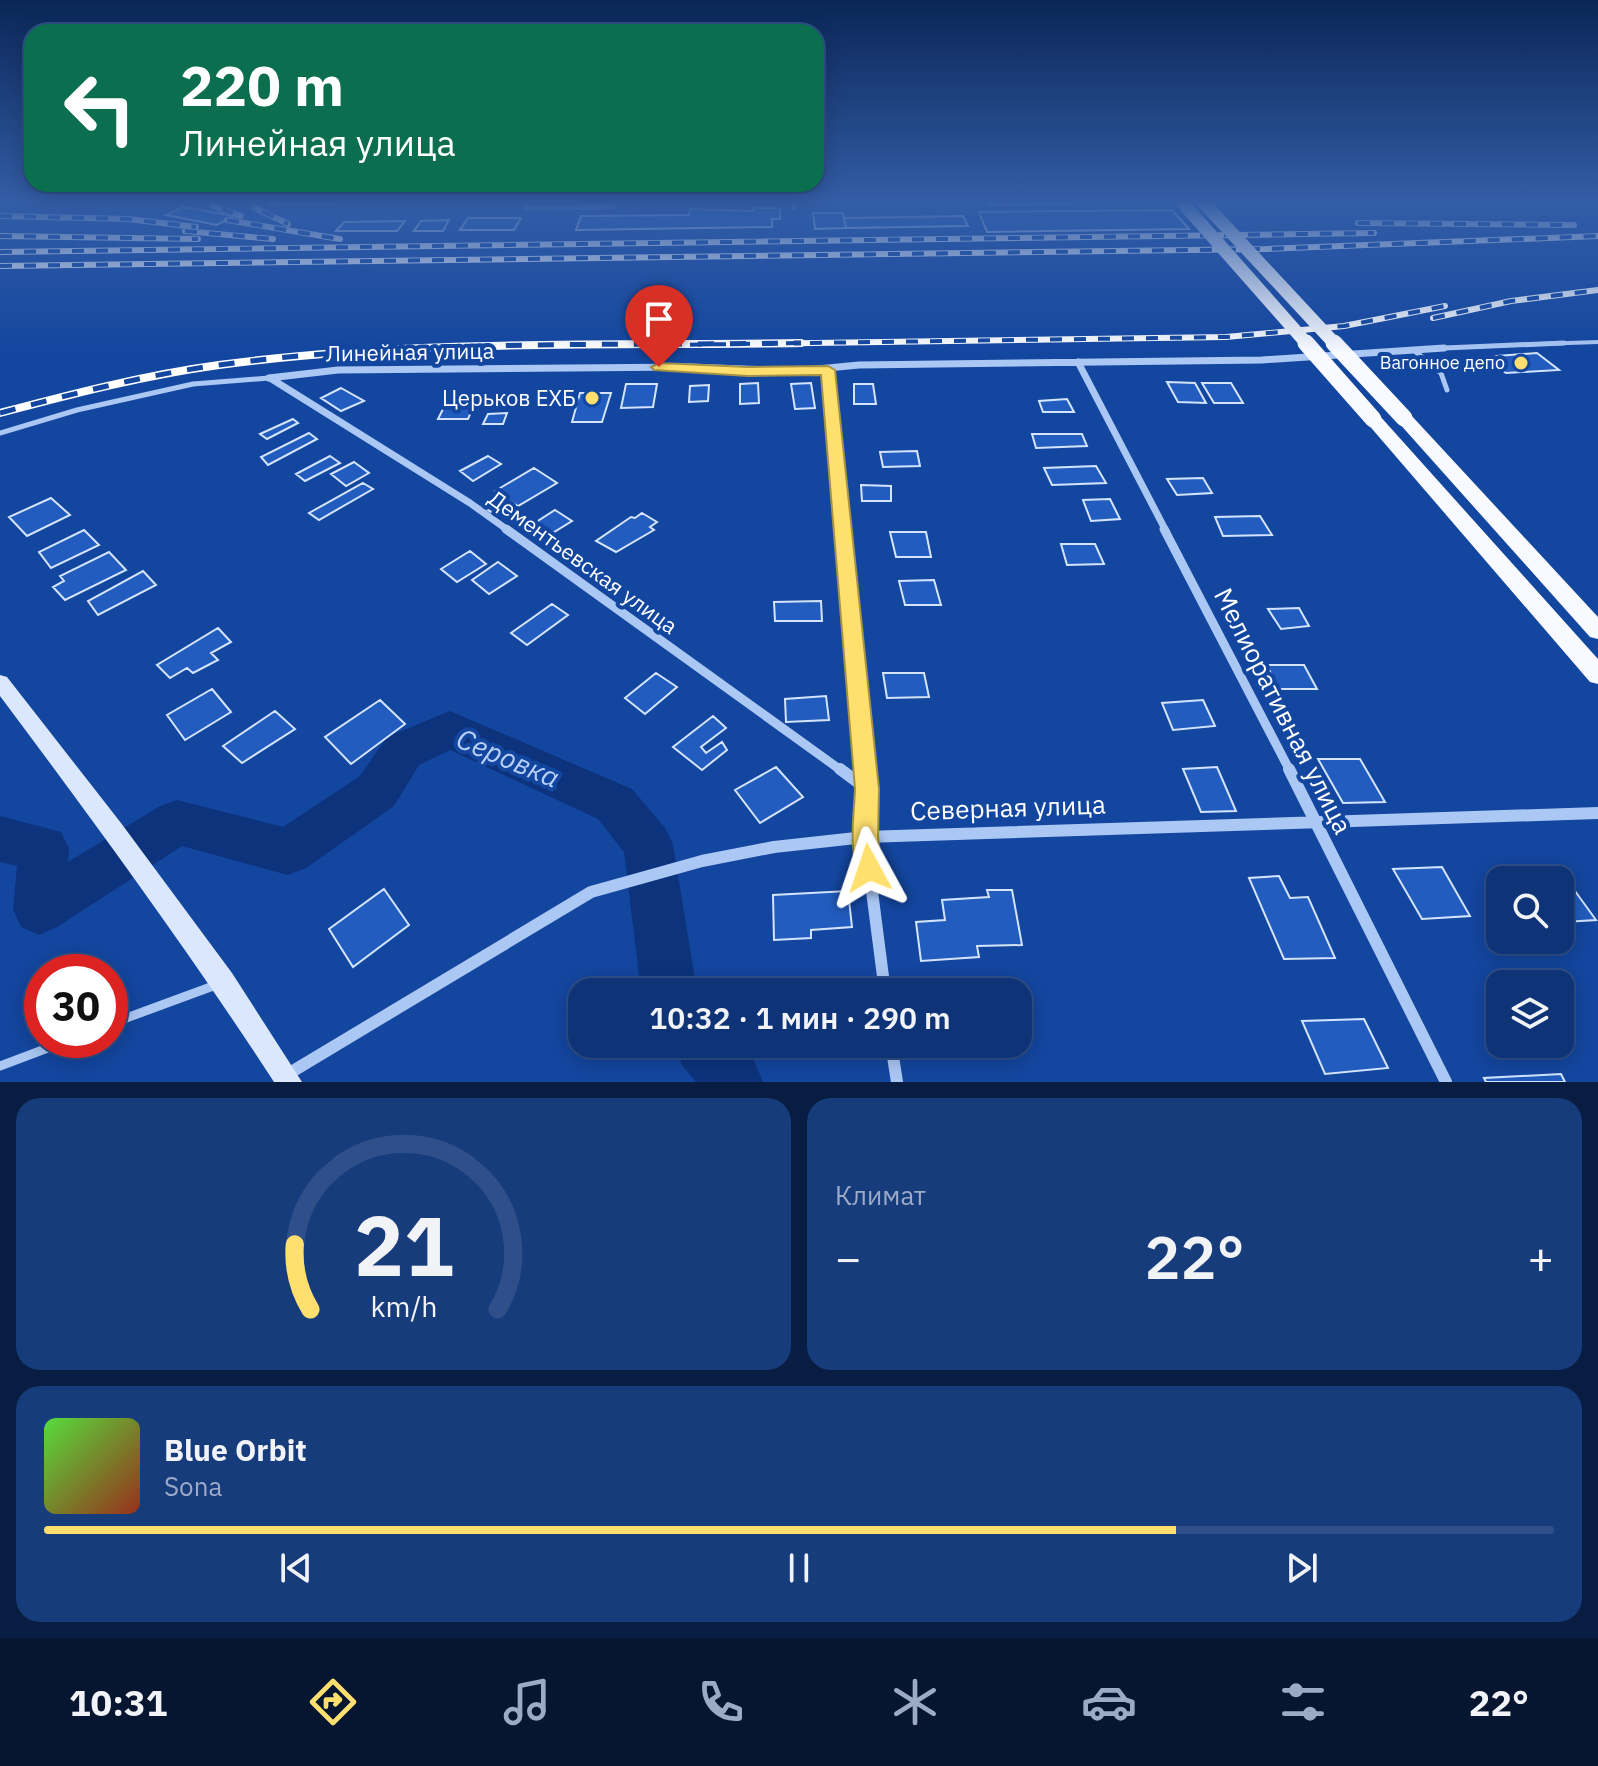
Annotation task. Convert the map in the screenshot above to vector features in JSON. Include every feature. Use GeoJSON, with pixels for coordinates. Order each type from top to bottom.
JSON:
{"type":"FeatureCollection","features":[{"type":"Feature","properties":{"kind":"main road"},"geometry":{"type":"LineString","coordinates":[[1225,251],[1598,675]]}},
{"type":"Feature","properties":{"kind":"main road"},"geometry":{"type":"LineString","coordinates":[[1249,251],[1598,631]]}},
{"type":"Feature","properties":{"kind":"main road"},"geometry":{"type":"LineString","coordinates":[[0,682],[223,982],[287,1079]]}},
{"type":"Feature","properties":{"kind":"street","name":"Линейная улица"},"geometry":{"type":"LineString","coordinates":[[269,378],[338,370],[690,367],[748,371],[828,370],[859,365],[1262,360],[1444,348]]}},
{"type":"Feature","properties":{"kind":"street","name":"Мелиоративная улица"},"geometry":{"type":"LineString","coordinates":[[1078,362],[1317,823],[1446,1082]]}},
{"type":"Feature","properties":{"kind":"street"},"geometry":{"type":"LineString","coordinates":[[828,370],[867,789],[865,837],[883,978]]}},
{"type":"Feature","properties":{"kind":"street","name":"Дементьевская улица"},"geometry":{"type":"LineString","coordinates":[[269,378],[470,503],[867,789]]}},
{"type":"Feature","properties":{"kind":"street","name":"Северная улица"},"geometry":{"type":"LineString","coordinates":[[287,1079],[591,892],[702,861],[774,847],[865,837],[1598,813]]}},
{"type":"Feature","properties":{"kind":"street"},"geometry":{"type":"LineString","coordinates":[[893,1058],[897,1082]]}},
{"type":"Feature","properties":{"kind":"lane"},"geometry":{"type":"LineString","coordinates":[[1444,348],[1598,342]]}},
{"type":"Feature","properties":{"kind":"lane"},"geometry":{"type":"LineString","coordinates":[[1416,352],[1441,373],[1447,390]]}},
{"type":"Feature","properties":{"kind":"lane","name":"Линейная улица"},"geometry":{"type":"LineString","coordinates":[[0,433],[77,410],[193,384],[269,378]]}},
{"type":"Feature","properties":{"kind":"lane"},"geometry":{"type":"LineString","coordinates":[[128,1017],[223,982]]}},
{"type":"Feature","properties":{"kind":"lane"},"geometry":{"type":"LineString","coordinates":[[0,1066],[24,1057]]}},
{"type":"Feature","properties":{"kind":"building","name":"Вагонное депо"},"geometry":{"type":"Polygon","coordinates":[[[1537,353],[1559,370],[1506,373],[1483,357],[1537,353]]]}},
{"type":"Feature","properties":{"kind":"building"},"geometry":{"type":"Polygon","coordinates":[[[1167,382],[1195,383],[1206,403],[1178,402],[1167,382]]]}},
{"type":"Feature","properties":{"kind":"building"},"geometry":{"type":"Polygon","coordinates":[[[758,383],[759,403],[740,404],[740,384],[758,383]]]}},
{"type":"Feature","properties":{"kind":"building"},"geometry":{"type":"Polygon","coordinates":[[[811,383],[815,408],[795,409],[791,384],[811,383]]]}},
{"type":"Feature","properties":{"kind":"building"},"geometry":{"type":"Polygon","coordinates":[[[1202,383],[1231,383],[1243,403],[1214,403],[1202,383]]]}},
{"type":"Feature","properties":{"kind":"building"},"geometry":{"type":"Polygon","coordinates":[[[626,384],[657,384],[653,407],[621,408],[626,384]]]}},
{"type":"Feature","properties":{"kind":"building"},"geometry":{"type":"Polygon","coordinates":[[[854,384],[873,384],[876,404],[854,404],[854,384]]]}},
{"type":"Feature","properties":{"kind":"building"},"geometry":{"type":"Polygon","coordinates":[[[709,385],[708,401],[689,402],[690,386],[709,385]]]}},
{"type":"Feature","properties":{"kind":"building"},"geometry":{"type":"Polygon","coordinates":[[[341,388],[364,401],[341,411],[321,398],[341,388]]]}},
{"type":"Feature","properties":{"kind":"building"},"geometry":{"type":"Polygon","coordinates":[[[580,393],[611,393],[602,422],[572,422],[580,393]]]}},
{"type":"Feature","properties":{"kind":"building"},"geometry":{"type":"Polygon","coordinates":[[[1067,399],[1074,412],[1043,412],[1039,401],[1067,399]]]}},
{"type":"Feature","properties":{"kind":"building"},"geometry":{"type":"Polygon","coordinates":[[[445,405],[474,405],[468,419],[438,419],[445,405]]]}},
{"type":"Feature","properties":{"kind":"building"},"geometry":{"type":"Polygon","coordinates":[[[507,413],[503,424],[483,424],[488,414],[507,413]]]}},
{"type":"Feature","properties":{"kind":"building"},"geometry":{"type":"Polygon","coordinates":[[[293,419],[298,423],[267,439],[260,434],[293,419]]]}},
{"type":"Feature","properties":{"kind":"building"},"geometry":{"type":"Polygon","coordinates":[[[309,433],[317,439],[268,465],[261,457],[309,433]]]}},
{"type":"Feature","properties":{"kind":"building"},"geometry":{"type":"Polygon","coordinates":[[[1032,434],[1082,434],[1087,446],[1036,448],[1032,434]]]}},
{"type":"Feature","properties":{"kind":"building"},"geometry":{"type":"Polygon","coordinates":[[[917,451],[920,466],[883,467],[880,452],[917,451]]]}},
{"type":"Feature","properties":{"kind":"building"},"geometry":{"type":"Polygon","coordinates":[[[330,456],[340,463],[305,481],[296,474],[330,456]]]}},
{"type":"Feature","properties":{"kind":"building"},"geometry":{"type":"Polygon","coordinates":[[[488,456],[501,464],[473,481],[460,471],[488,456]]]}},
{"type":"Feature","properties":{"kind":"building"},"geometry":{"type":"Polygon","coordinates":[[[354,462],[369,473],[346,486],[331,474],[354,462]]]}},
{"type":"Feature","properties":{"kind":"building"},"geometry":{"type":"Polygon","coordinates":[[[1096,466],[1106,483],[1052,485],[1044,468],[1096,466]]]}},
{"type":"Feature","properties":{"kind":"building"},"geometry":{"type":"Polygon","coordinates":[[[534,468],[557,483],[518,506],[511,502],[491,512],[482,506],[500,495],[495,491],[534,468]]]}},
{"type":"Feature","properties":{"kind":"building"},"geometry":{"type":"Polygon","coordinates":[[[1203,478],[1212,493],[1177,495],[1167,479],[1203,478]]]}},
{"type":"Feature","properties":{"kind":"building"},"geometry":{"type":"Polygon","coordinates":[[[363,483],[373,489],[319,520],[309,513],[363,483]]]}},
{"type":"Feature","properties":{"kind":"building"},"geometry":{"type":"Polygon","coordinates":[[[861,485],[891,486],[891,501],[862,501],[861,485]]]}},
{"type":"Feature","properties":{"kind":"building"},"geometry":{"type":"Polygon","coordinates":[[[51,498],[70,515],[27,536],[9,517],[51,498]]]}},
{"type":"Feature","properties":{"kind":"building"},"geometry":{"type":"Polygon","coordinates":[[[1110,499],[1120,519],[1091,521],[1083,500],[1110,499]]]}},
{"type":"Feature","properties":{"kind":"building"},"geometry":{"type":"Polygon","coordinates":[[[555,510],[572,521],[546,537],[530,526],[555,510]]]}},
{"type":"Feature","properties":{"kind":"building"},"geometry":{"type":"Polygon","coordinates":[[[642,513],[657,522],[650,527],[654,530],[616,552],[596,541],[631,517],[642,513]]]}},
{"type":"Feature","properties":{"kind":"building"},"geometry":{"type":"Polygon","coordinates":[[[1260,516],[1272,535],[1223,536],[1215,517],[1260,516]]]}},
{"type":"Feature","properties":{"kind":"building"},"geometry":{"type":"Polygon","coordinates":[[[84,530],[99,545],[51,568],[39,552],[84,530]]]}},
{"type":"Feature","properties":{"kind":"building"},"geometry":{"type":"Polygon","coordinates":[[[890,532],[926,532],[931,557],[896,557],[890,532]]]}},
{"type":"Feature","properties":{"kind":"building"},"geometry":{"type":"Polygon","coordinates":[[[1061,544],[1095,544],[1104,564],[1067,565],[1061,544]]]}},
{"type":"Feature","properties":{"kind":"building"},"geometry":{"type":"Polygon","coordinates":[[[470,551],[486,564],[457,582],[441,569],[470,551]]]}},
{"type":"Feature","properties":{"kind":"building"},"geometry":{"type":"Polygon","coordinates":[[[109,552],[126,570],[65,600],[53,587],[64,581],[60,576],[109,552]]]}},
{"type":"Feature","properties":{"kind":"building"},"geometry":{"type":"Polygon","coordinates":[[[498,562],[517,576],[489,594],[472,580],[498,562]]]}},
{"type":"Feature","properties":{"kind":"building"},"geometry":{"type":"Polygon","coordinates":[[[143,571],[156,585],[98,615],[88,601],[143,571]]]}},
{"type":"Feature","properties":{"kind":"building"},"geometry":{"type":"Polygon","coordinates":[[[934,580],[941,605],[905,605],[899,581],[934,580]]]}},
{"type":"Feature","properties":{"kind":"building"},"geometry":{"type":"Polygon","coordinates":[[[821,601],[822,621],[775,621],[774,602],[821,601]]]}},
{"type":"Feature","properties":{"kind":"building"},"geometry":{"type":"Polygon","coordinates":[[[552,604],[568,615],[527,645],[511,633],[552,604]]]}},
{"type":"Feature","properties":{"kind":"building"},"geometry":{"type":"Polygon","coordinates":[[[1299,608],[1309,626],[1281,629],[1268,609],[1299,608]]]}},
{"type":"Feature","properties":{"kind":"building"},"geometry":{"type":"Polygon","coordinates":[[[218,628],[231,642],[211,653],[218,660],[193,673],[187,668],[170,678],[157,665],[218,628]]]}},
{"type":"Feature","properties":{"kind":"building"},"geometry":{"type":"Polygon","coordinates":[[[1267,665],[1304,665],[1317,689],[1278,689],[1267,665]]]}},
{"type":"Feature","properties":{"kind":"building"},"geometry":{"type":"Polygon","coordinates":[[[656,673],[677,687],[645,714],[625,698],[656,673]]]}},
{"type":"Feature","properties":{"kind":"building"},"geometry":{"type":"Polygon","coordinates":[[[883,673],[924,673],[929,697],[887,698],[883,673]]]}},
{"type":"Feature","properties":{"kind":"building"},"geometry":{"type":"Polygon","coordinates":[[[212,689],[231,712],[185,740],[167,715],[212,689]]]}},
{"type":"Feature","properties":{"kind":"building"},"geometry":{"type":"Polygon","coordinates":[[[826,696],[829,720],[786,722],[785,699],[826,696]]]}},
{"type":"Feature","properties":{"kind":"building"},"geometry":{"type":"Polygon","coordinates":[[[380,700],[405,724],[351,764],[325,737],[380,700]]]}},
{"type":"Feature","properties":{"kind":"building"},"geometry":{"type":"Polygon","coordinates":[[[1203,700],[1215,726],[1173,730],[1162,703],[1203,700]]]}},
{"type":"Feature","properties":{"kind":"building"},"geometry":{"type":"Polygon","coordinates":[[[275,711],[295,729],[242,763],[223,746],[275,711]]]}},
{"type":"Feature","properties":{"kind":"building"},"geometry":{"type":"Polygon","coordinates":[[[713,716],[726,728],[701,747],[706,753],[722,742],[727,750],[702,770],[673,747],[713,716]]]}},
{"type":"Feature","properties":{"kind":"building"},"geometry":{"type":"Polygon","coordinates":[[[1318,759],[1360,759],[1385,802],[1343,803],[1318,759]]]}},
{"type":"Feature","properties":{"kind":"building"},"geometry":{"type":"Polygon","coordinates":[[[776,767],[803,797],[760,823],[735,790],[776,767]]]}},
{"type":"Feature","properties":{"kind":"building"},"geometry":{"type":"Polygon","coordinates":[[[1217,767],[1236,811],[1201,812],[1183,769],[1217,767]]]}},
{"type":"Feature","properties":{"kind":"building"},"geometry":{"type":"Polygon","coordinates":[[[1442,867],[1470,916],[1422,919],[1393,869],[1442,867]]]}},
{"type":"Feature","properties":{"kind":"building"},"geometry":{"type":"Polygon","coordinates":[[[1279,876],[1290,898],[1308,897],[1335,958],[1284,959],[1249,878],[1279,876]]]}},
{"type":"Feature","properties":{"kind":"building"},"geometry":{"type":"Polygon","coordinates":[[[384,889],[409,925],[353,967],[329,929],[384,889]]]}},
{"type":"Feature","properties":{"kind":"building"},"geometry":{"type":"Polygon","coordinates":[[[987,890],[1012,890],[1022,945],[977,946],[979,957],[921,961],[916,922],[945,920],[942,900],[989,897],[987,890]]]}},
{"type":"Feature","properties":{"kind":"building"},"geometry":{"type":"Polygon","coordinates":[[[1574,890],[1596,920],[1574,921],[1574,890]]]}},
{"type":"Feature","properties":{"kind":"building"},"geometry":{"type":"Polygon","coordinates":[[[848,891],[852,927],[811,930],[811,938],[774,940],[773,895],[848,891]]]}},
{"type":"Feature","properties":{"kind":"building"},"geometry":{"type":"Polygon","coordinates":[[[1364,1019],[1388,1068],[1325,1074],[1302,1021],[1364,1019]]]}},
{"type":"Feature","properties":{"kind":"building"},"geometry":{"type":"Polygon","coordinates":[[[1561,1074],[1565,1082],[1486,1082],[1484,1078],[1561,1074]]]}},
{"type":"Feature","properties":{"kind":"waterway","name":"Серовка"},"geometry":{"type":"LineString","coordinates":[[0,839],[44,848],[39,909],[177,822],[288,852],[377,791],[403,751],[450,730],[615,804],[648,844],[667,978]]}},
{"type":"Feature","properties":{"kind":"waterway","name":"Серовка"},"geometry":{"type":"LineString","coordinates":[[714,1058],[733,1082]]}},
{"type":"Feature","properties":{"kind":"railway"},"geometry":{"type":"LineString","coordinates":[[0,252],[37,251]]}},
{"type":"Feature","properties":{"kind":"railway"},"geometry":{"type":"LineString","coordinates":[[0,266],[1080,251]]}},
{"type":"Feature","properties":{"kind":"railway"},"geometry":{"type":"LineString","coordinates":[[1433,318],[1511,301],[1598,290]]}},
{"type":"Feature","properties":{"kind":"railway"},"geometry":{"type":"LineString","coordinates":[[666,345],[1226,337],[1344,326],[1445,306]]}},
{"type":"Feature","properties":{"kind":"railway"},"geometry":{"type":"LineString","coordinates":[[0,413],[164,374],[291,357],[437,347],[801,343]]}},
{"type":"Feature","properties":{"kind":"place","name":"Вагонное депо"},"geometry":{"type":"Point","coordinates":[1521,363]}},
{"type":"Feature","properties":{"kind":"place","name":"Церьков ЕХБ"},"geometry":{"type":"Point","coordinates":[592,398]}},
{"type":"Feature","properties":{"kind":"route"},"geometry":{"type":"LineString","coordinates":[[659,367],[748,371],[828,370],[867,789],[865,837],[869,868]]}}]}
